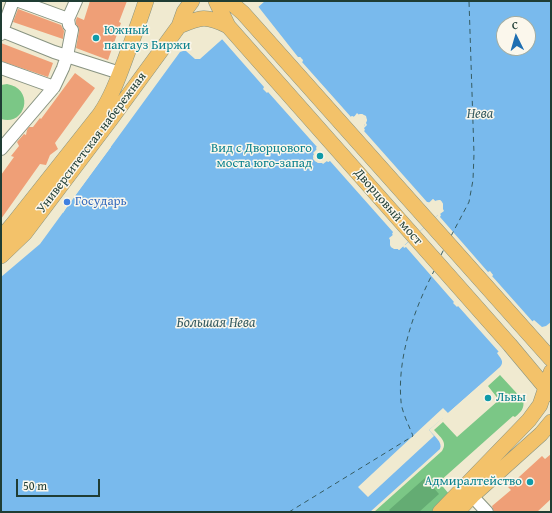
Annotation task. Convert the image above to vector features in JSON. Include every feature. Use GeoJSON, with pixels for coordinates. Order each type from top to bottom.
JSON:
{"type":"FeatureCollection","features":[{"type":"Feature","properties":{"kind":"main road","name":"Университетская набережная"},"geometry":{"type":"LineString","coordinates":[[2,248],[13,224],[100,114],[107,103],[120,73],[146,1]]}},
{"type":"Feature","properties":{"kind":"main road","name":"Университетская набережная"},"geometry":{"type":"LineString","coordinates":[[141,17],[153,1]]}},
{"type":"Feature","properties":{"kind":"main road","name":"Университетская набережная"},"geometry":{"type":"LineString","coordinates":[[2,248],[25,233],[179,26],[184,12],[192,1]]}},
{"type":"Feature","properties":{"kind":"main road"},"geometry":{"type":"LineString","coordinates":[[216,1],[228,26]]}},
{"type":"Feature","properties":{"kind":"main road","name":"Дворцовый мост"},"geometry":{"type":"LineString","coordinates":[[238,4],[551,360]]}},
{"type":"Feature","properties":{"kind":"main road"},"geometry":{"type":"LineString","coordinates":[[179,26],[205,18],[228,26]]}},
{"type":"Feature","properties":{"kind":"main road","name":"Дворцовый мост"},"geometry":{"type":"LineString","coordinates":[[228,26],[510,345],[548,391]]}},
{"type":"Feature","properties":{"kind":"main road"},"geometry":{"type":"LineString","coordinates":[[440,512],[529,420],[548,391],[551,372]]}},
{"type":"Feature","properties":{"kind":"main road"},"geometry":{"type":"LineString","coordinates":[[457,512],[472,496],[541,434],[551,422]]}},
{"type":"Feature","properties":{"kind":"lane"},"geometry":{"type":"LineString","coordinates":[[13,1],[2,33],[120,73]]}},
{"type":"Feature","properties":{"kind":"lane"},"geometry":{"type":"LineString","coordinates":[[20,1],[70,24]]}},
{"type":"Feature","properties":{"kind":"lane"},"geometry":{"type":"LineString","coordinates":[[1,149],[54,87],[67,56],[70,24],[76,1]]}},
{"type":"Feature","properties":{"kind":"lane"},"geometry":{"type":"LineString","coordinates":[[1,68],[54,87]]}},
{"type":"Feature","properties":{"kind":"lane"},"geometry":{"type":"LineString","coordinates":[[472,496],[487,512]]}},
{"type":"Feature","properties":{"kind":"green space"},"geometry":{"type":"Polygon","coordinates":[[[7,84],[16,87],[22,93],[24,99],[24,106],[21,113],[16,118],[9,120],[1,119],[1,85],[7,84]]]}},
{"type":"Feature","properties":{"kind":"green space"},"geometry":{"type":"Polygon","coordinates":[[[500,375],[523,400],[522,410],[515,417],[513,416],[439,482],[449,494],[433,512],[374,512],[442,451],[444,448],[444,442],[434,430],[443,422],[457,437],[499,400],[488,386],[500,375]]]}},
{"type":"Feature","properties":{"kind":"green space"},"geometry":{"type":"Polygon","coordinates":[[[425,478],[439,494],[419,512],[391,512],[389,510],[425,478]]]}},
{"type":"Feature","properties":{"kind":"water","name":"Большая Нева"},"geometry":{"type":"Polygon","coordinates":[[[265,1],[551,1],[551,322],[542,327],[534,320],[497,353],[502,361],[500,367],[429,430],[439,441],[441,446],[440,449],[370,512],[1,512],[1,277],[40,244],[180,52],[186,51],[195,59],[200,59],[265,1]],[[300,57],[264,89],[267,92],[303,61],[300,57]],[[362,114],[353,117],[352,116],[316,148],[317,149],[313,156],[315,161],[319,163],[327,160],[328,162],[364,130],[363,128],[367,120],[362,114]],[[433,199],[393,235],[390,240],[391,247],[399,250],[439,214],[443,207],[442,202],[440,200],[435,201],[433,199]],[[488,272],[454,303],[457,306],[493,275],[488,272]]]}},
{"type":"Feature","properties":{"kind":"pier"},"geometry":{"type":"Polygon","coordinates":[[[257,5],[298,57],[303,60],[302,62],[351,117],[354,117],[357,113],[359,115],[362,114],[366,116],[367,125],[364,128],[364,131],[427,202],[430,203],[433,199],[435,201],[440,200],[442,202],[444,211],[440,214],[440,217],[488,272],[490,271],[493,275],[492,276],[533,322],[499,352],[458,306],[457,307],[453,303],[454,302],[406,247],[404,248],[403,246],[399,250],[391,247],[389,238],[393,235],[393,232],[330,161],[323,164],[318,163],[313,159],[313,153],[317,147],[268,92],[267,93],[263,89],[264,87],[221,38],[257,5]],[[357,116],[319,148],[315,157],[317,161],[328,159],[362,129],[365,125],[364,117],[357,116]],[[433,202],[430,205],[428,204],[395,234],[391,242],[393,246],[399,247],[402,244],[405,245],[438,215],[441,210],[441,204],[439,202],[433,202]]]}},
{"type":"Feature","properties":{"kind":"pier"},"geometry":{"type":"Polygon","coordinates":[[[109,146],[111,147],[63,213],[61,211],[109,146]]]}},
{"type":"Feature","properties":{"kind":"pier"},"geometry":{"type":"Polygon","coordinates":[[[479,386],[481,387],[445,419],[443,418],[429,430],[434,436],[368,497],[358,487],[443,408],[448,413],[479,386]]]}},
{"type":"Feature","properties":{"kind":"building","name":"Южный пакгауз Биржи"},"geometry":{"type":"Polygon","coordinates":[[[90,1],[127,1],[108,60],[76,48],[79,28],[76,24],[76,20],[77,17],[84,20],[90,1]]]}},
{"type":"Feature","properties":{"kind":"building"},"geometry":{"type":"Polygon","coordinates":[[[18,9],[61,25],[64,31],[63,39],[13,22],[18,9]]]}},
{"type":"Feature","properties":{"kind":"building"},"geometry":{"type":"Polygon","coordinates":[[[1,43],[53,63],[48,77],[1,61],[1,43]]]}},
{"type":"Feature","properties":{"kind":"building"},"geometry":{"type":"Polygon","coordinates":[[[75,73],[95,88],[55,143],[58,149],[50,155],[46,165],[40,164],[1,219],[1,175],[14,157],[11,156],[19,146],[17,142],[24,134],[26,135],[29,127],[33,127],[40,118],[41,119],[75,73]]]}},
{"type":"Feature","properties":{"kind":"building","name":"Адмиралтейство"},"geometry":{"type":"Polygon","coordinates":[[[551,454],[551,499],[537,512],[494,512],[492,506],[511,490],[508,487],[542,456],[545,459],[551,454]]]}},
{"type":"Feature","properties":{"kind":"ferry route"},"geometry":{"type":"LineString","coordinates":[[451,236],[469,202],[473,180],[474,154],[469,1]]}},
{"type":"Feature","properties":{"kind":"ferry route"},"geometry":{"type":"LineString","coordinates":[[441,255],[444,249]]}},
{"type":"Feature","properties":{"kind":"ferry route"},"geometry":{"type":"LineString","coordinates":[[289,512],[413,436],[401,405],[400,385],[404,351],[414,317],[434,271]]}},
{"type":"Feature","properties":{"kind":"place","name":"Южный пакгауз Биржи"},"geometry":{"type":"Point","coordinates":[96,38]}},
{"type":"Feature","properties":{"kind":"place","name":"Вид с Дворцового моста юго-запад"},"geometry":{"type":"Point","coordinates":[320,156]}},
{"type":"Feature","properties":{"kind":"place","name":"Государь"},"geometry":{"type":"Point","coordinates":[67,202]}},
{"type":"Feature","properties":{"kind":"place","name":"Львы"},"geometry":{"type":"Point","coordinates":[488,398]}},
{"type":"Feature","properties":{"kind":"place","name":"Адмиралтейство"},"geometry":{"type":"Point","coordinates":[530,482]}},
{"type":"Feature","properties":{"kind":"water label","name":"Нева"},"geometry":{"type":"Point","coordinates":[480,114]}}]}
